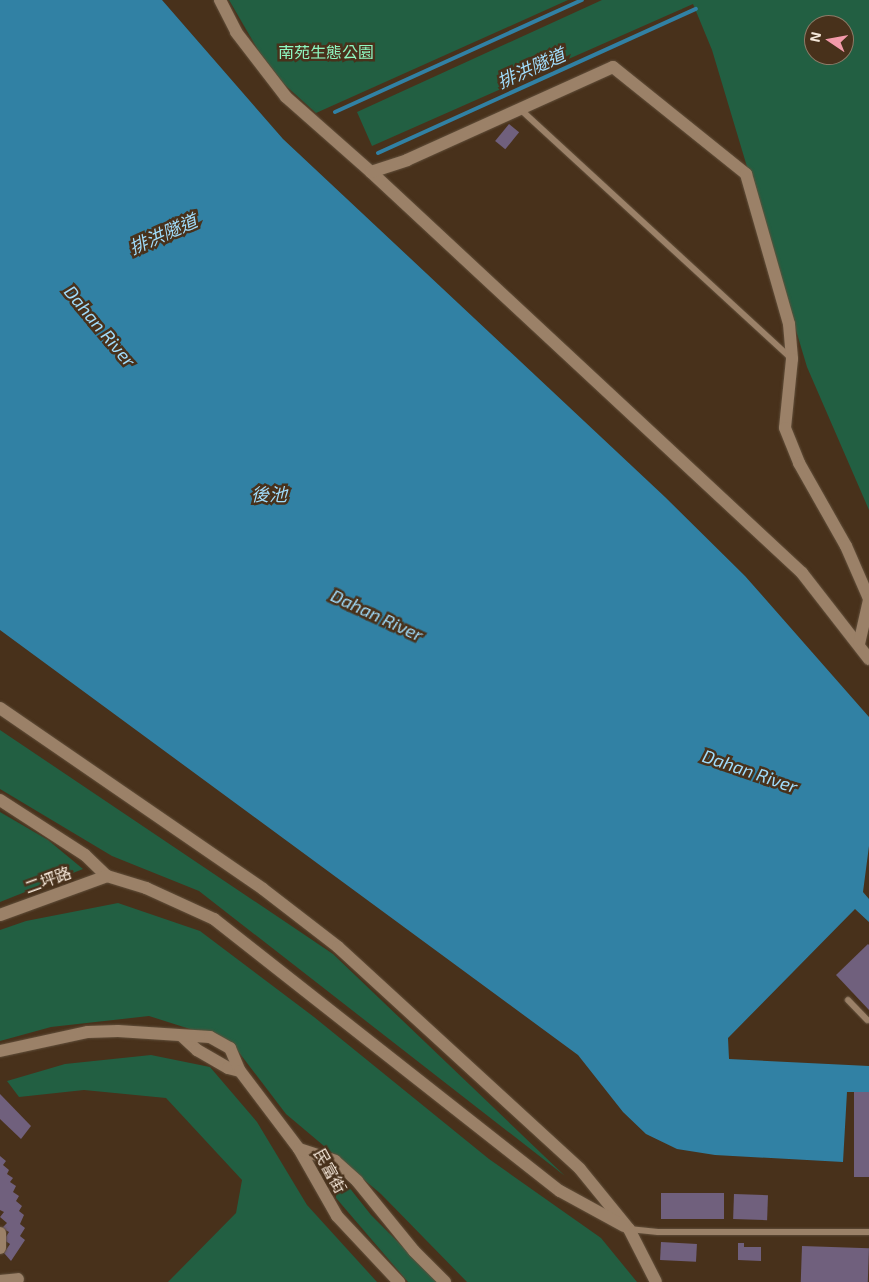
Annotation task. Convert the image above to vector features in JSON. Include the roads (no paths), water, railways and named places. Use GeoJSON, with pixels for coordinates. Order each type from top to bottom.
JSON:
{"type":"FeatureCollection","features":[{"type":"Feature","properties":{"kind":"street"},"geometry":{"type":"LineString","coordinates":[[220,0],[236,32],[286,97],[371,172],[802,573],[869,659]]}},
{"type":"Feature","properties":{"kind":"street"},"geometry":{"type":"LineString","coordinates":[[371,172],[407,160],[613,67],[746,174],[789,324],[792,359],[785,428],[799,463],[846,546],[869,599],[858,644]]}},
{"type":"Feature","properties":{"kind":"street"},"geometry":{"type":"LineString","coordinates":[[0,708],[263,889],[338,947],[580,1169],[629,1228],[656,1282]]}},
{"type":"Feature","properties":{"kind":"street"},"geometry":{"type":"LineString","coordinates":[[0,800],[85,855],[107,876],[146,888],[214,920],[560,1191],[629,1228]]}},
{"type":"Feature","properties":{"kind":"street","name":"二坪路"},"geometry":{"type":"LineString","coordinates":[[0,915],[107,876]]}},
{"type":"Feature","properties":{"kind":"street","name":"民富街"},"geometry":{"type":"LineString","coordinates":[[0,1051],[88,1032],[151,1032],[210,1037],[230,1048],[240,1070],[299,1149],[337,1216],[399,1282]]}},
{"type":"Feature","properties":{"kind":"street"},"geometry":{"type":"LineString","coordinates":[[182,1036],[197,1050],[228,1068],[240,1070]]}},
{"type":"Feature","properties":{"kind":"street"},"geometry":{"type":"LineString","coordinates":[[299,1149],[335,1161],[357,1181],[414,1252],[445,1282]]}},
{"type":"Feature","properties":{"kind":"street"},"geometry":{"type":"LineString","coordinates":[[0,1233],[0,1248]]}},
{"type":"Feature","properties":{"kind":"street"},"geometry":{"type":"LineString","coordinates":[[0,1281],[18,1279]]}},
{"type":"Feature","properties":{"kind":"lane"},"geometry":{"type":"LineString","coordinates":[[519,108],[792,359]]}},
{"type":"Feature","properties":{"kind":"lane"},"geometry":{"type":"LineString","coordinates":[[848,1000],[868,1020]]}},
{"type":"Feature","properties":{"kind":"lane"},"geometry":{"type":"LineString","coordinates":[[629,1228],[658,1232],[869,1232]]}},
{"type":"Feature","properties":{"kind":"water","name":"後池"},"geometry":{"type":"Polygon","coordinates":[[[0,0],[162,0],[283,139],[665,497],[745,576],[869,717],[869,846],[863,892],[869,899],[869,922],[855,909],[728,1038],[729,1059],[869,1066],[869,1092],[847,1092],[843,1162],[715,1155],[677,1149],[646,1134],[623,1112],[578,1055],[0,630],[0,0]]]}},
{"type":"Feature","properties":{"kind":"waterway","name":"排洪隧道"},"geometry":{"type":"LineString","coordinates":[[335,112],[582,0]]}},
{"type":"Feature","properties":{"kind":"waterway","name":"排洪隧道"},"geometry":{"type":"LineString","coordinates":[[378,153],[696,9]]}},
{"type":"Feature","properties":{"kind":"park label","name":"南苑生態公園"},"geometry":{"type":"Point","coordinates":[326,52]}},
{"type":"Feature","properties":{"kind":"water label","name":"Dahan River"},"geometry":{"type":"Point","coordinates":[100,326]}},
{"type":"Feature","properties":{"kind":"water label","name":"Dahan River"},"geometry":{"type":"Point","coordinates":[377,615]}},
{"type":"Feature","properties":{"kind":"water label","name":"Dahan River"},"geometry":{"type":"Point","coordinates":[750,771]}}]}
